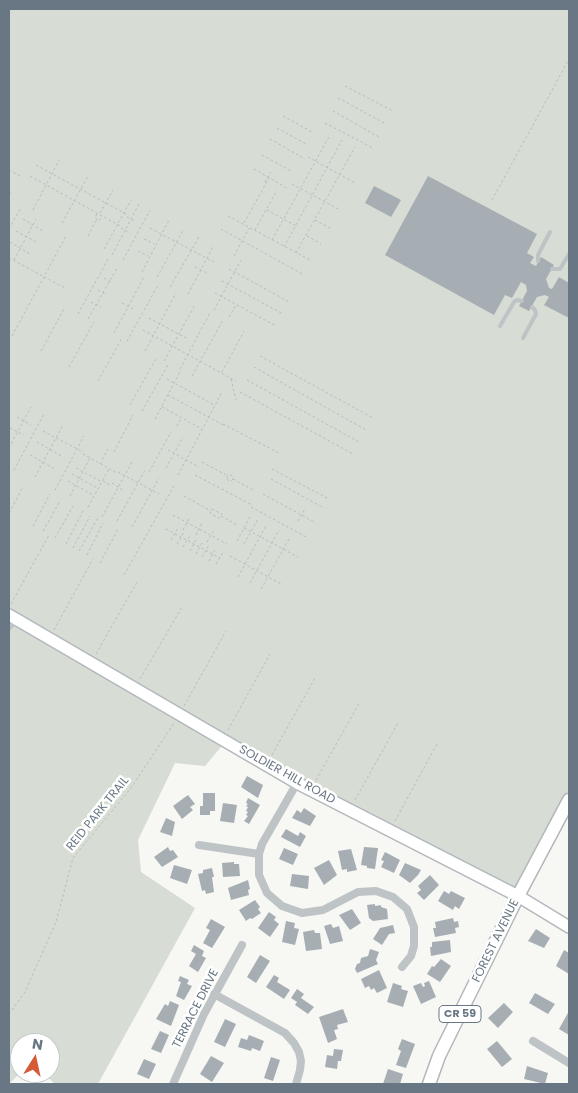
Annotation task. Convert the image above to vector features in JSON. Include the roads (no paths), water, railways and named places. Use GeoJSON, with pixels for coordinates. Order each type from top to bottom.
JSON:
{"type":"FeatureCollection","features":[{"type":"Feature","properties":{"kind":"main road","name":"FOREST AVENUE"},"geometry":{"type":"LineString","coordinates":[[429,1084],[439,1056],[518,896],[569,800]]}},
{"type":"Feature","properties":{"kind":"street","name":"SOLDIER HILL ROAD"},"geometry":{"type":"LineString","coordinates":[[13,618],[297,783],[518,896],[569,926]]}},
{"type":"Feature","properties":{"kind":"street"},"geometry":{"type":"LineString","coordinates":[[297,783],[262,844],[258,865],[262,884],[273,900],[291,910],[302,913],[323,910],[349,895],[368,890],[385,893],[401,902],[411,917],[415,936],[411,956],[402,967]]}},
{"type":"Feature","properties":{"kind":"street"},"geometry":{"type":"LineString","coordinates":[[199,845],[259,854]]}},
{"type":"Feature","properties":{"kind":"street","name":"TERRACE DRIVE"},"geometry":{"type":"LineString","coordinates":[[173,1084],[214,994],[242,946]]}},
{"type":"Feature","properties":{"kind":"street"},"geometry":{"type":"LineString","coordinates":[[214,994],[285,1034],[294,1043],[301,1061],[296,1084]]}},
{"type":"Feature","properties":{"kind":"street"},"geometry":{"type":"LineString","coordinates":[[533,1041],[569,1063]]}},
{"type":"Feature","properties":{"kind":"lane"},"geometry":{"type":"LineString","coordinates":[[538,261],[538,254],[550,232]]}},
{"type":"Feature","properties":{"kind":"lane"},"geometry":{"type":"LineString","coordinates":[[552,269],[560,269],[569,254]]}},
{"type":"Feature","properties":{"kind":"lane"},"geometry":{"type":"LineString","coordinates":[[500,326],[514,302],[517,300],[522,301]]}},
{"type":"Feature","properties":{"kind":"lane"},"geometry":{"type":"LineString","coordinates":[[523,338],[536,314],[532,307]]}},
{"type":"Feature","properties":{"kind":"lane"},"geometry":{"type":"LineString","coordinates":[[9,630],[13,618]]}}]}
